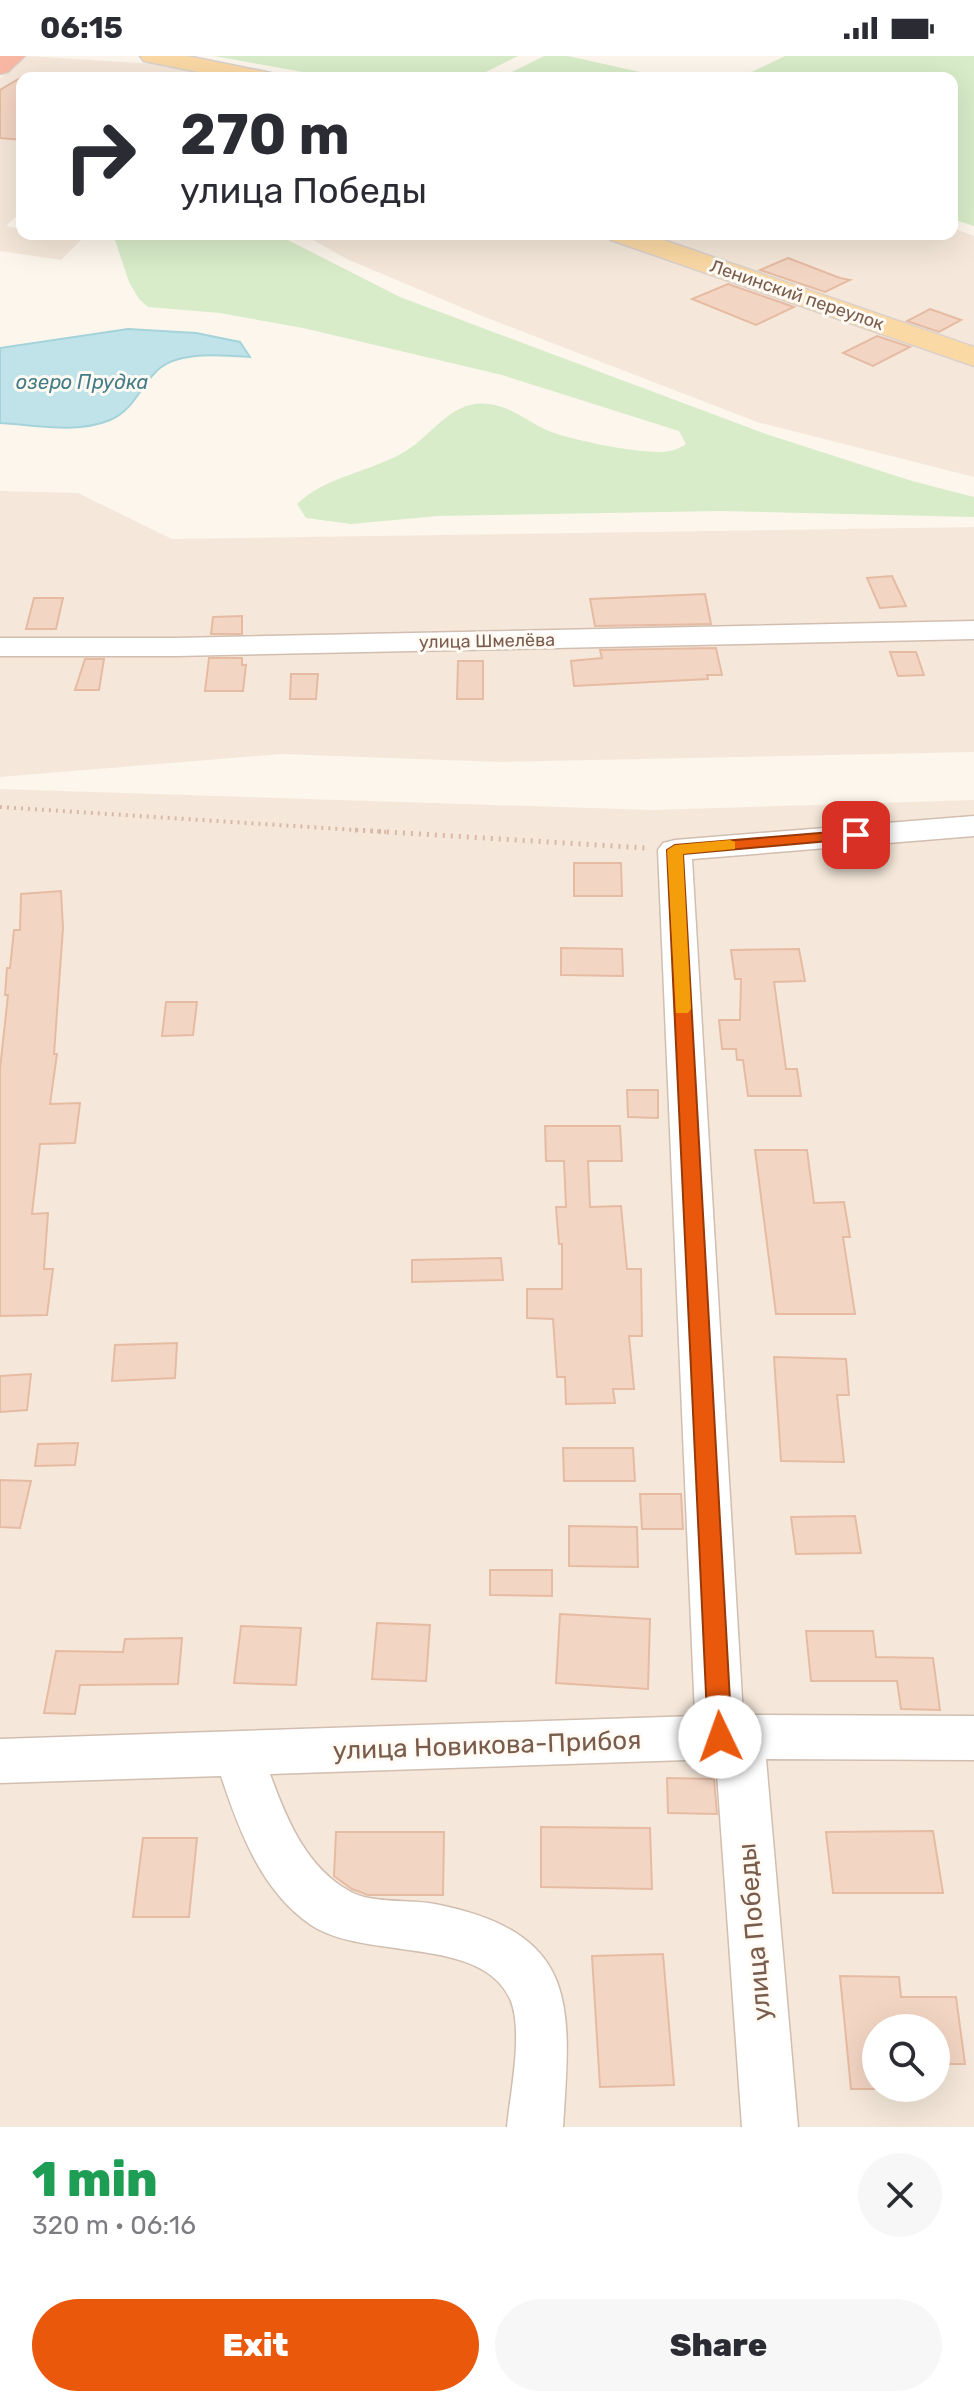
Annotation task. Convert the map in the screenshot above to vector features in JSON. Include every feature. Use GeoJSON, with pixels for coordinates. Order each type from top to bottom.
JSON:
{"type":"FeatureCollection","features":[{"type":"Feature","properties":{"kind":"highway"},"geometry":{"type":"LineString","coordinates":[[0,67],[13,56]]}},
{"type":"Feature","properties":{"kind":"main road"},"geometry":{"type":"LineString","coordinates":[[152,56],[233,72]]}},
{"type":"Feature","properties":{"kind":"main road","name":"Ленинский переулок"},"geometry":{"type":"LineString","coordinates":[[637,240],[974,357]]}},
{"type":"Feature","properties":{"kind":"street","name":"улица Шмелёва"},"geometry":{"type":"LineString","coordinates":[[0,647],[176,647],[974,630]]}},
{"type":"Feature","properties":{"kind":"street"},"geometry":{"type":"LineString","coordinates":[[675,850],[974,826]]}},
{"type":"Feature","properties":{"kind":"street","name":"улица Победы"},"geometry":{"type":"LineString","coordinates":[[675,850],[729,1737],[770,2127]]}},
{"type":"Feature","properties":{"kind":"street","name":"улица Новикова-Прибоя"},"geometry":{"type":"LineString","coordinates":[[0,1761],[729,1737],[974,1738]]}},
{"type":"Feature","properties":{"kind":"street"},"geometry":{"type":"LineString","coordinates":[[238,1753],[257,1810],[278,1853],[303,1887],[322,1902],[332,1909],[374,1923],[430,1928],[470,1938],[510,1957],[526,1975],[537,1999],[540,2034],[535,2127]]}},
{"type":"Feature","properties":{"kind":"path"},"geometry":{"type":"LineString","coordinates":[[0,807],[675,850]]}},
{"type":"Feature","properties":{"kind":"shaded area"},"geometry":{"type":"Polygon","coordinates":[[[28,56],[154,64],[199,72],[16,72],[16,217],[6,226],[16,228],[16,240],[81,240],[61,260],[0,251],[0,78],[28,56]]]}},
{"type":"Feature","properties":{"kind":"shaded area"},"geometry":{"type":"Polygon","coordinates":[[[958,230],[974,236],[974,351],[651,240],[958,240],[958,230]]]}},
{"type":"Feature","properties":{"kind":"shaded area"},"geometry":{"type":"Polygon","coordinates":[[[313,240],[610,240],[974,365],[974,477],[757,422],[482,316],[349,260],[313,240]]]}},
{"type":"Feature","properties":{"kind":"shaded area"},"geometry":{"type":"Polygon","coordinates":[[[0,491],[78,493],[172,539],[974,527],[974,752],[499,762],[281,754],[0,777],[0,491]]]}},
{"type":"Feature","properties":{"kind":"shaded area"},"geometry":{"type":"Polygon","coordinates":[[[0,789],[652,810],[974,800],[974,2127],[0,2127],[0,789]]]}},
{"type":"Feature","properties":{"kind":"green space"},"geometry":{"type":"Polygon","coordinates":[[[214,56],[518,56],[486,72],[303,72],[214,56]]]}},
{"type":"Feature","properties":{"kind":"green space"},"geometry":{"type":"Polygon","coordinates":[[[544,56],[568,56],[640,72],[512,72],[544,56]]]}},
{"type":"Feature","properties":{"kind":"green space"},"geometry":{"type":"Polygon","coordinates":[[[785,56],[974,56],[974,226],[958,221],[958,72],[752,72],[785,56]]]}},
{"type":"Feature","properties":{"kind":"green space"},"geometry":{"type":"Polygon","coordinates":[[[115,240],[288,240],[400,297],[769,435],[912,481],[974,497],[974,517],[720,511],[438,516],[351,524],[306,518],[297,504],[309,495],[335,480],[406,451],[454,412],[476,404],[497,405],[549,431],[610,446],[660,452],[686,444],[679,431],[502,375],[303,328],[220,313],[148,307],[129,282],[115,240]]]}},
{"type":"Feature","properties":{"kind":"water","name":"озеро Прудка"},"geometry":{"type":"Polygon","coordinates":[[[128,329],[196,333],[240,342],[250,357],[204,355],[169,363],[153,374],[119,416],[97,424],[56,428],[0,423],[0,348],[128,329]]]}},
{"type":"Feature","properties":{"kind":"building"},"geometry":{"type":"Polygon","coordinates":[[[16,81],[16,139],[0,138],[0,90],[16,81]]]}},
{"type":"Feature","properties":{"kind":"building"},"geometry":{"type":"Polygon","coordinates":[[[788,258],[850,280],[825,292],[760,270],[788,258]]]}},
{"type":"Feature","properties":{"kind":"building"},"geometry":{"type":"Polygon","coordinates":[[[728,284],[794,307],[756,325],[692,299],[728,284]]]}},
{"type":"Feature","properties":{"kind":"building"},"geometry":{"type":"Polygon","coordinates":[[[930,309],[961,320],[939,332],[907,321],[930,309]]]}},
{"type":"Feature","properties":{"kind":"building"},"geometry":{"type":"Polygon","coordinates":[[[877,336],[910,347],[873,366],[843,353],[877,336]]]}},
{"type":"Feature","properties":{"kind":"building"},"geometry":{"type":"Polygon","coordinates":[[[892,576],[906,606],[880,608],[867,578],[892,576]]]}},
{"type":"Feature","properties":{"kind":"building"},"geometry":{"type":"Polygon","coordinates":[[[705,594],[711,624],[595,626],[590,599],[705,594]]]}},
{"type":"Feature","properties":{"kind":"building"},"geometry":{"type":"Polygon","coordinates":[[[34,598],[63,598],[56,629],[26,629],[34,598]]]}},
{"type":"Feature","properties":{"kind":"building"},"geometry":{"type":"Polygon","coordinates":[[[242,616],[242,634],[211,634],[213,617],[242,616]]]}},
{"type":"Feature","properties":{"kind":"building"},"geometry":{"type":"Polygon","coordinates":[[[716,648],[722,675],[707,675],[708,679],[574,686],[571,661],[602,658],[600,650],[716,648]]]}},
{"type":"Feature","properties":{"kind":"building"},"geometry":{"type":"Polygon","coordinates":[[[890,652],[916,652],[924,675],[898,676],[890,652]]]}},
{"type":"Feature","properties":{"kind":"building"},"geometry":{"type":"Polygon","coordinates":[[[209,658],[242,658],[242,665],[246,665],[243,691],[205,691],[209,658]]]}},
{"type":"Feature","properties":{"kind":"building"},"geometry":{"type":"Polygon","coordinates":[[[85,659],[104,659],[99,690],[75,690],[85,659]]]}},
{"type":"Feature","properties":{"kind":"building"},"geometry":{"type":"Polygon","coordinates":[[[458,661],[483,661],[483,699],[457,699],[458,661]]]}},
{"type":"Feature","properties":{"kind":"building"},"geometry":{"type":"Polygon","coordinates":[[[291,674],[318,674],[316,699],[290,699],[291,674]]]}},
{"type":"Feature","properties":{"kind":"building"},"geometry":{"type":"Polygon","coordinates":[[[574,863],[621,863],[622,896],[574,896],[574,863]]]}},
{"type":"Feature","properties":{"kind":"building"},"geometry":{"type":"Polygon","coordinates":[[[61,891],[63,928],[54,1054],[57,1054],[50,1104],[80,1103],[75,1143],[40,1144],[32,1214],[48,1213],[44,1269],[53,1269],[47,1315],[0,1316],[0,1069],[8,995],[5,995],[7,968],[10,968],[14,930],[20,930],[21,894],[61,891]]]}},
{"type":"Feature","properties":{"kind":"building"},"geometry":{"type":"Polygon","coordinates":[[[561,948],[622,949],[623,976],[561,975],[561,948]]]}},
{"type":"Feature","properties":{"kind":"building"},"geometry":{"type":"Polygon","coordinates":[[[799,949],[805,981],[774,982],[786,1069],[797,1069],[801,1096],[748,1096],[743,1060],[737,1060],[736,1049],[722,1049],[719,1020],[740,1020],[741,979],[735,979],[731,950],[799,949]]]}},
{"type":"Feature","properties":{"kind":"building"},"geometry":{"type":"Polygon","coordinates":[[[166,1002],[197,1002],[193,1035],[162,1036],[166,1002]]]}},
{"type":"Feature","properties":{"kind":"building"},"geometry":{"type":"Polygon","coordinates":[[[627,1090],[658,1090],[658,1118],[628,1117],[627,1090]]]}},
{"type":"Feature","properties":{"kind":"building"},"geometry":{"type":"Polygon","coordinates":[[[545,1126],[620,1126],[622,1161],[588,1161],[590,1207],[621,1206],[627,1269],[641,1269],[642,1336],[629,1336],[634,1389],[613,1389],[615,1403],[566,1404],[565,1377],[557,1377],[553,1319],[527,1318],[527,1289],[562,1289],[562,1244],[559,1244],[556,1207],[566,1207],[564,1161],[546,1161],[545,1126]]]}},
{"type":"Feature","properties":{"kind":"building"},"geometry":{"type":"Polygon","coordinates":[[[755,1150],[807,1150],[814,1203],[844,1202],[850,1237],[843,1237],[855,1314],[776,1314],[755,1150]]]}},
{"type":"Feature","properties":{"kind":"building"},"geometry":{"type":"Polygon","coordinates":[[[501,1258],[503,1280],[412,1282],[412,1260],[501,1258]]]}},
{"type":"Feature","properties":{"kind":"building"},"geometry":{"type":"Polygon","coordinates":[[[177,1343],[175,1378],[112,1381],[115,1345],[177,1343]]]}},
{"type":"Feature","properties":{"kind":"building"},"geometry":{"type":"Polygon","coordinates":[[[774,1357],[846,1359],[849,1395],[837,1395],[844,1462],[781,1461],[774,1357]]]}},
{"type":"Feature","properties":{"kind":"building"},"geometry":{"type":"Polygon","coordinates":[[[31,1374],[27,1410],[0,1412],[0,1376],[31,1374]]]}},
{"type":"Feature","properties":{"kind":"building"},"geometry":{"type":"Polygon","coordinates":[[[78,1443],[75,1465],[35,1466],[38,1444],[78,1443]]]}},
{"type":"Feature","properties":{"kind":"building"},"geometry":{"type":"Polygon","coordinates":[[[563,1448],[633,1448],[635,1481],[564,1481],[563,1448]]]}},
{"type":"Feature","properties":{"kind":"building"},"geometry":{"type":"Polygon","coordinates":[[[0,1480],[31,1481],[20,1528],[0,1527],[0,1480]]]}},
{"type":"Feature","properties":{"kind":"building"},"geometry":{"type":"Polygon","coordinates":[[[640,1494],[681,1494],[683,1529],[642,1529],[640,1494]]]}},
{"type":"Feature","properties":{"kind":"building"},"geometry":{"type":"Polygon","coordinates":[[[855,1516],[861,1553],[796,1554],[791,1517],[855,1516]]]}},
{"type":"Feature","properties":{"kind":"building"},"geometry":{"type":"Polygon","coordinates":[[[569,1526],[637,1527],[638,1567],[569,1566],[569,1526]]]}},
{"type":"Feature","properties":{"kind":"building"},"geometry":{"type":"Polygon","coordinates":[[[490,1570],[552,1570],[552,1596],[490,1595],[490,1570]]]}},
{"type":"Feature","properties":{"kind":"building"},"geometry":{"type":"Polygon","coordinates":[[[560,1614],[650,1619],[648,1689],[556,1683],[560,1614]]]}},
{"type":"Feature","properties":{"kind":"building"},"geometry":{"type":"Polygon","coordinates":[[[377,1623],[430,1625],[426,1681],[372,1679],[377,1623]]]}},
{"type":"Feature","properties":{"kind":"building"},"geometry":{"type":"Polygon","coordinates":[[[241,1626],[301,1628],[296,1685],[234,1683],[241,1626]]]}},
{"type":"Feature","properties":{"kind":"building"},"geometry":{"type":"Polygon","coordinates":[[[806,1631],[873,1631],[876,1657],[933,1658],[940,1710],[901,1709],[897,1681],[811,1681],[806,1631]]]}},
{"type":"Feature","properties":{"kind":"building"},"geometry":{"type":"Polygon","coordinates":[[[182,1638],[178,1684],[80,1685],[75,1714],[44,1713],[56,1651],[123,1652],[125,1639],[182,1638]]]}},
{"type":"Feature","properties":{"kind":"building"},"geometry":{"type":"Polygon","coordinates":[[[667,1778],[714,1779],[717,1814],[668,1813],[667,1778]]]}},
{"type":"Feature","properties":{"kind":"building"},"geometry":{"type":"Polygon","coordinates":[[[541,1827],[650,1828],[652,1889],[541,1887],[541,1827]]]}},
{"type":"Feature","properties":{"kind":"building"},"geometry":{"type":"Polygon","coordinates":[[[933,1831],[943,1893],[833,1893],[826,1832],[933,1831]]]}},
{"type":"Feature","properties":{"kind":"building"},"geometry":{"type":"Polygon","coordinates":[[[336,1832],[444,1832],[443,1895],[368,1895],[352,1889],[334,1876],[336,1832]]]}},
{"type":"Feature","properties":{"kind":"building"},"geometry":{"type":"Polygon","coordinates":[[[143,1838],[197,1838],[189,1917],[133,1917],[143,1838]]]}},
{"type":"Feature","properties":{"kind":"building"},"geometry":{"type":"Polygon","coordinates":[[[663,1954],[674,2085],[600,2087],[592,1956],[663,1954]]]}},
{"type":"Feature","properties":{"kind":"building"},"geometry":{"type":"Polygon","coordinates":[[[840,1976],[899,1977],[901,1997],[956,1997],[965,2064],[950,2064],[950,2014],[862,2014],[862,2089],[851,2089],[840,1976]]]}},
{"type":"Feature","properties":{"kind":"slow traffic"},"geometry":{"type":"LineString","coordinates":[[682,1009],[675,850],[730,845]]}},
{"type":"Feature","properties":{"kind":"route"},"geometry":{"type":"LineString","coordinates":[[720,1737],[675,850],[856,835]]}}]}
